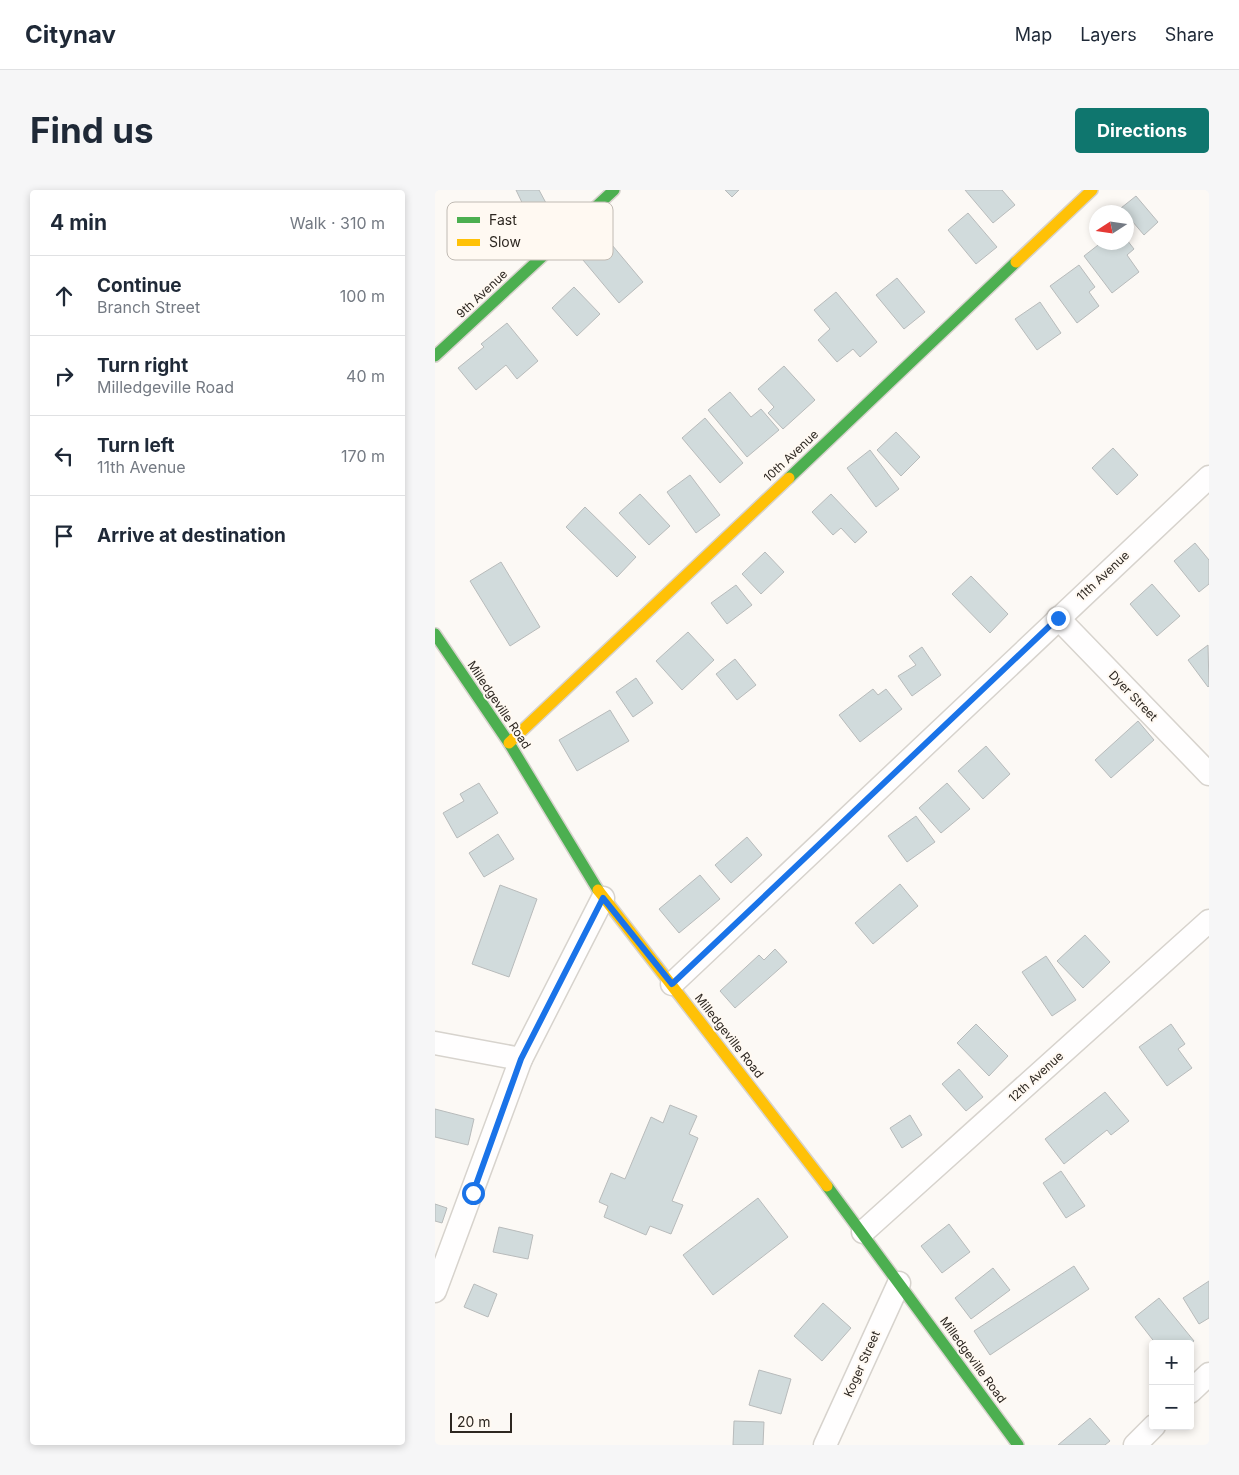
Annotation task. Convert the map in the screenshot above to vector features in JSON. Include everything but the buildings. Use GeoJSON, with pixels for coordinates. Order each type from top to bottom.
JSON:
{"type":"FeatureCollection","features":[{"type":"Feature","properties":{"kind":"street","name":"9th Avenue"},"geometry":{"type":"LineString","coordinates":[[601,202],[614,190]]}},
{"type":"Feature","properties":{"kind":"street","name":"10th Avenue"},"geometry":{"type":"LineString","coordinates":[[509,743],[1092,190]]}},
{"type":"Feature","properties":{"kind":"street","name":"9th Avenue"},"geometry":{"type":"LineString","coordinates":[[435,356],[539,260]]}},
{"type":"Feature","properties":{"kind":"street","name":"11th Avenue"},"geometry":{"type":"LineString","coordinates":[[672,984],[1209,477]]}},
{"type":"Feature","properties":{"kind":"street","name":"Dyer Street"},"geometry":{"type":"LineString","coordinates":[[1058,618],[1209,774]]}},
{"type":"Feature","properties":{"kind":"street","name":"Milledgeville Road"},"geometry":{"type":"LineString","coordinates":[[435,634],[509,743],[603,898],[672,984],[863,1232],[1018,1445]]}},
{"type":"Feature","properties":{"kind":"street"},"geometry":{"type":"LineString","coordinates":[[435,1291],[521,1059],[603,898]]}},
{"type":"Feature","properties":{"kind":"street","name":"12th Avenue"},"geometry":{"type":"LineString","coordinates":[[863,1232],[1209,921]]}},
{"type":"Feature","properties":{"kind":"street"},"geometry":{"type":"LineString","coordinates":[[435,1043],[521,1059]]}},
{"type":"Feature","properties":{"kind":"street","name":"Koger Street"},"geometry":{"type":"LineString","coordinates":[[825,1445],[899,1283]]}},
{"type":"Feature","properties":{"kind":"street"},"geometry":{"type":"LineString","coordinates":[[1194,1388],[1209,1374]]}},
{"type":"Feature","properties":{"kind":"street"},"geometry":{"type":"LineString","coordinates":[[1135,1445],[1150,1430]]}},
{"type":"Feature","properties":{"kind":"traffic: fast"},"geometry":{"type":"LineString","coordinates":[[601,202],[614,190]]}},
{"type":"Feature","properties":{"kind":"traffic: fast"},"geometry":{"type":"LineString","coordinates":[[435,356],[539,260]]}},
{"type":"Feature","properties":{"kind":"traffic: fast"},"geometry":{"type":"LineString","coordinates":[[789,478],[1016,262]]}},
{"type":"Feature","properties":{"kind":"traffic: fast"},"geometry":{"type":"LineString","coordinates":[[435,634],[509,743],[598,890]]}},
{"type":"Feature","properties":{"kind":"traffic: fast"},"geometry":{"type":"LineString","coordinates":[[827,1186],[1018,1445]]}},
{"type":"Feature","properties":{"kind":"traffic: slow"},"geometry":{"type":"LineString","coordinates":[[1016,262],[1092,190]]}},
{"type":"Feature","properties":{"kind":"traffic: slow"},"geometry":{"type":"LineString","coordinates":[[509,743],[789,478]]}},
{"type":"Feature","properties":{"kind":"traffic: slow"},"geometry":{"type":"LineString","coordinates":[[598,890],[827,1186]]}},
{"type":"Feature","properties":{"kind":"route"},"geometry":{"type":"LineString","coordinates":[[473,1193],[521,1059],[603,898],[672,984],[1058,618]]}}]}
